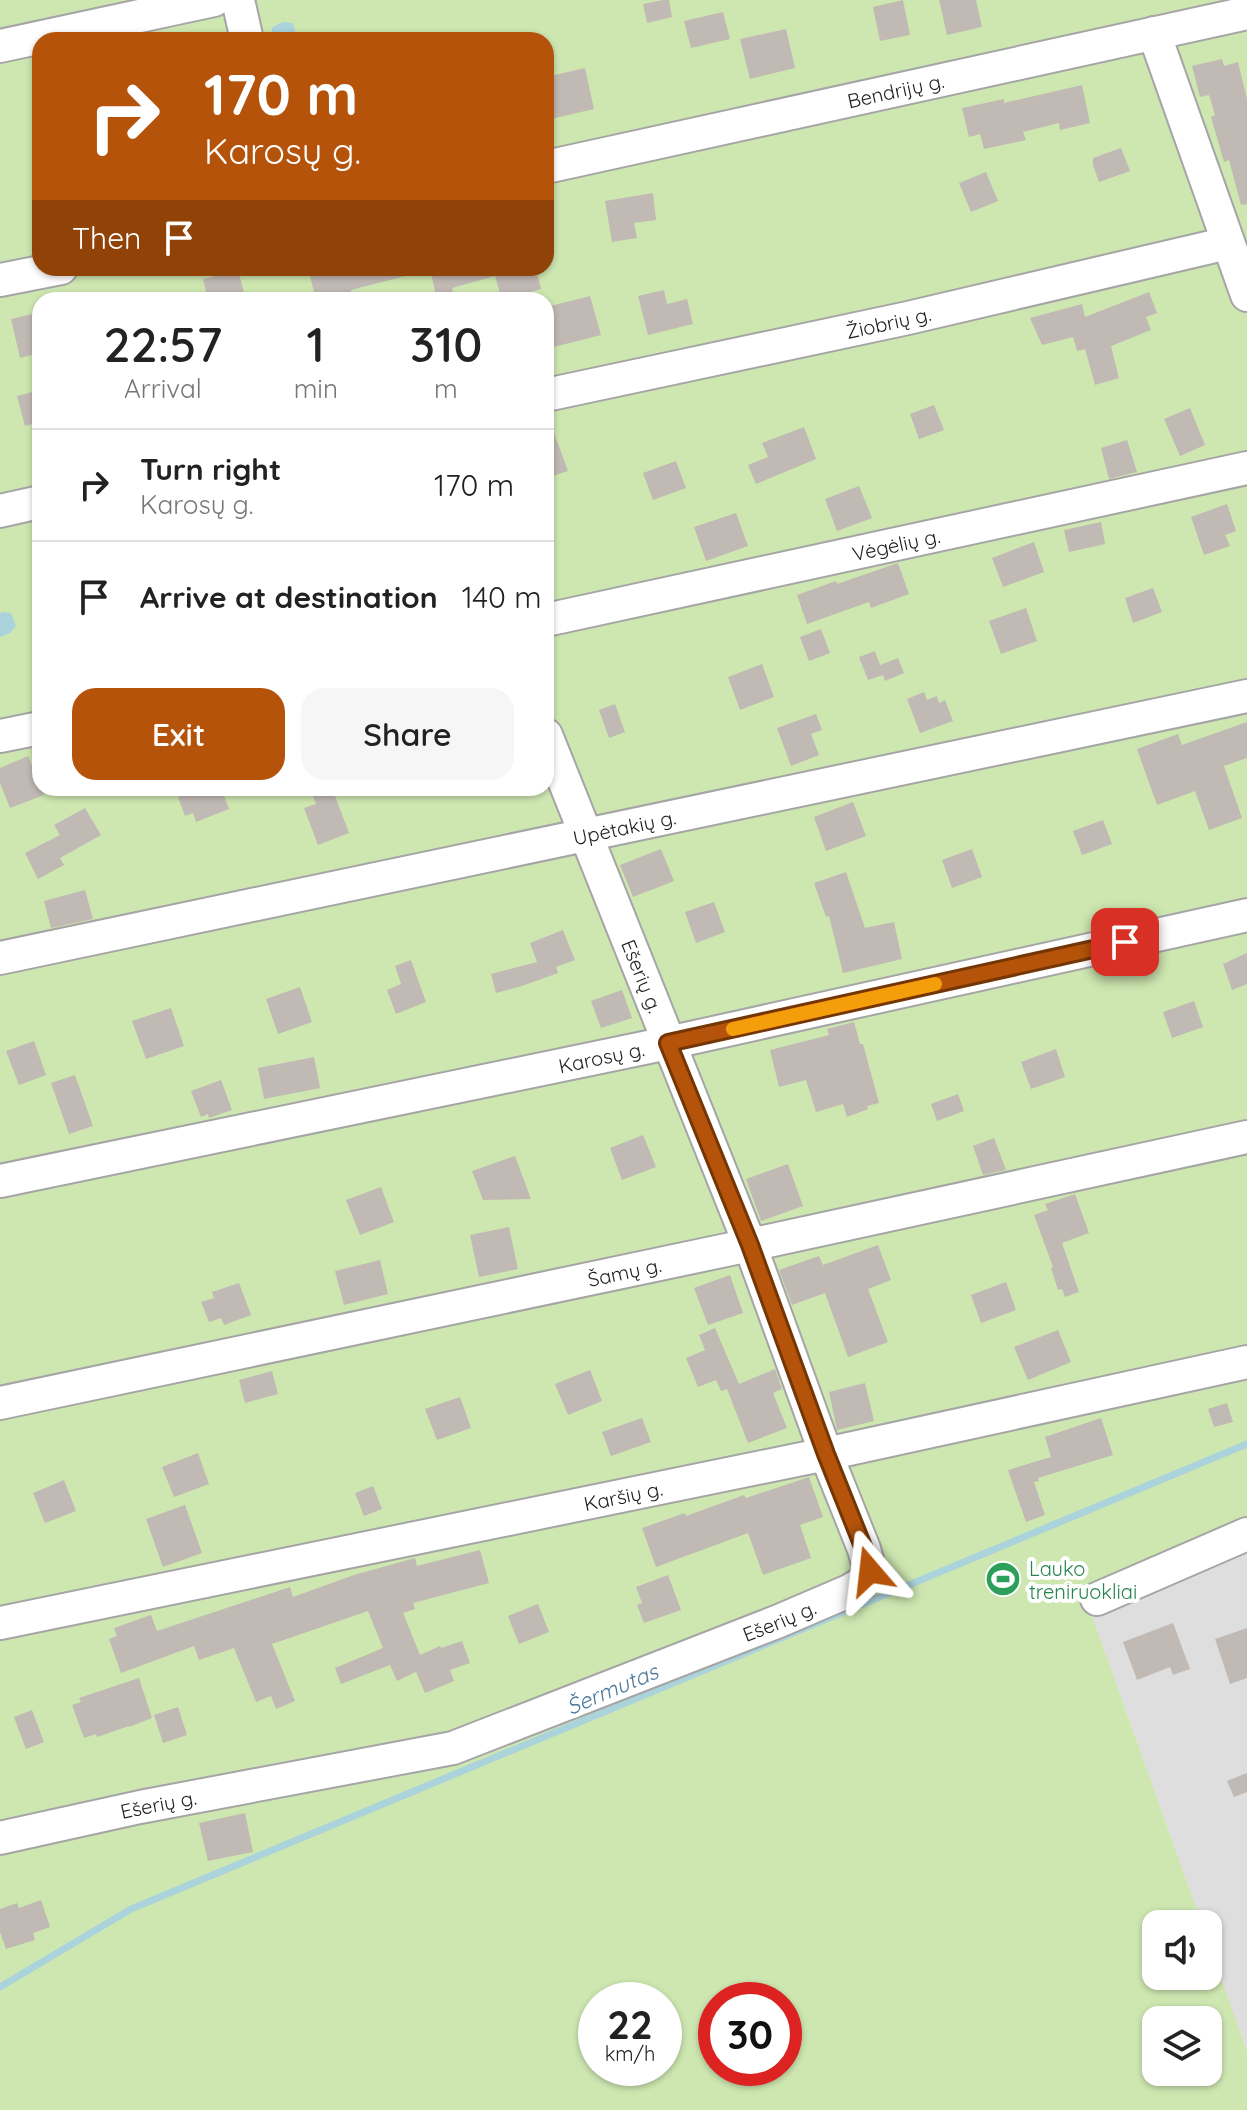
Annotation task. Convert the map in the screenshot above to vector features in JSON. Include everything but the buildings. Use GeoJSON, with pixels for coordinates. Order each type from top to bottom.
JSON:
{"type":"FeatureCollection","features":[{"type":"Feature","properties":{"kind":"street"},"geometry":{"type":"LineString","coordinates":[[65,32],[214,0]]}},
{"type":"Feature","properties":{"kind":"street"},"geometry":{"type":"LineString","coordinates":[[238,0],[245,32]]}},
{"type":"Feature","properties":{"kind":"street","name":"Bendrijų g."},"geometry":{"type":"LineString","coordinates":[[554,165],[1247,13]]}},
{"type":"Feature","properties":{"kind":"street"},"geometry":{"type":"LineString","coordinates":[[1154,33],[1247,295]]}},
{"type":"Feature","properties":{"kind":"street"},"geometry":{"type":"LineString","coordinates":[[0,46],[32,39]]}},
{"type":"Feature","properties":{"kind":"street","name":"Žiobrių g."},"geometry":{"type":"LineString","coordinates":[[554,393],[908,318],[1228,243]]}},
{"type":"Feature","properties":{"kind":"street"},"geometry":{"type":"LineString","coordinates":[[0,280],[32,274]]}},
{"type":"Feature","properties":{"kind":"street","name":"Vėgėlių g."},"geometry":{"type":"LineString","coordinates":[[554,618],[1247,468]]}},
{"type":"Feature","properties":{"kind":"street"},"geometry":{"type":"LineString","coordinates":[[0,511],[32,504]]}},
{"type":"Feature","properties":{"kind":"street","name":"Upėtakių g."},"geometry":{"type":"LineString","coordinates":[[0,958],[1247,696]]}},
{"type":"Feature","properties":{"kind":"street"},"geometry":{"type":"LineString","coordinates":[[0,736],[32,730]]}},
{"type":"Feature","properties":{"kind":"street","name":"Ešerių g."},"geometry":{"type":"LineString","coordinates":[[0,1838],[140,1807],[453,1748],[779,1621],[849,1591],[861,1584],[870,1571],[750,1245],[554,755]]}},
{"type":"Feature","properties":{"kind":"street","name":"Karosų g."},"geometry":{"type":"LineString","coordinates":[[0,1181],[668,1043],[1247,915]]}},
{"type":"Feature","properties":{"kind":"street","name":"Šamų g."},"geometry":{"type":"LineString","coordinates":[[0,1403],[1247,1137]]}},
{"type":"Feature","properties":{"kind":"street","name":"Karšių g."},"geometry":{"type":"LineString","coordinates":[[0,1623],[826,1454],[1247,1362]]}},
{"type":"Feature","properties":{"kind":"street"},"geometry":{"type":"LineString","coordinates":[[1097,1599],[1247,1534]]}},
{"type":"Feature","properties":{"kind":"shaded area"},"geometry":{"type":"Polygon","coordinates":[[[1247,1519],[1247,2051],[1222,1980],[1222,1910],[1197,1910],[1083,1590],[1247,1519]]]}},
{"type":"Feature","properties":{"kind":"green space"},"geometry":{"type":"Polygon","coordinates":[[[0,0],[1247,0],[1247,1519],[1083,1590],[1197,1910],[1142,1910],[1142,1990],[1222,1990],[1222,1980],[1247,2051],[1247,2110],[0,2110],[0,0]]]}},
{"type":"Feature","properties":{"kind":"water"},"geometry":{"type":"Polygon","coordinates":[[[293,23],[296,32],[272,32],[278,24],[293,23]]]}},
{"type":"Feature","properties":{"kind":"water"},"geometry":{"type":"Polygon","coordinates":[[[0,613],[11,613],[16,626],[0,637],[0,613]]]}},
{"type":"Feature","properties":{"kind":"waterway","name":"Šermutas"},"geometry":{"type":"LineString","coordinates":[[0,1987],[131,1909],[1247,1444]]}},
{"type":"Feature","properties":{"kind":"slow traffic"},"geometry":{"type":"LineString","coordinates":[[733,1029],[935,984]]}},
{"type":"Feature","properties":{"kind":"place","name":"Lauko treniruokliai"},"geometry":{"type":"Point","coordinates":[1003,1579]}},
{"type":"Feature","properties":{"kind":"route"},"geometry":{"type":"LineString","coordinates":[[870,1571],[750,1245],[668,1043],[1125,942]]}}]}
